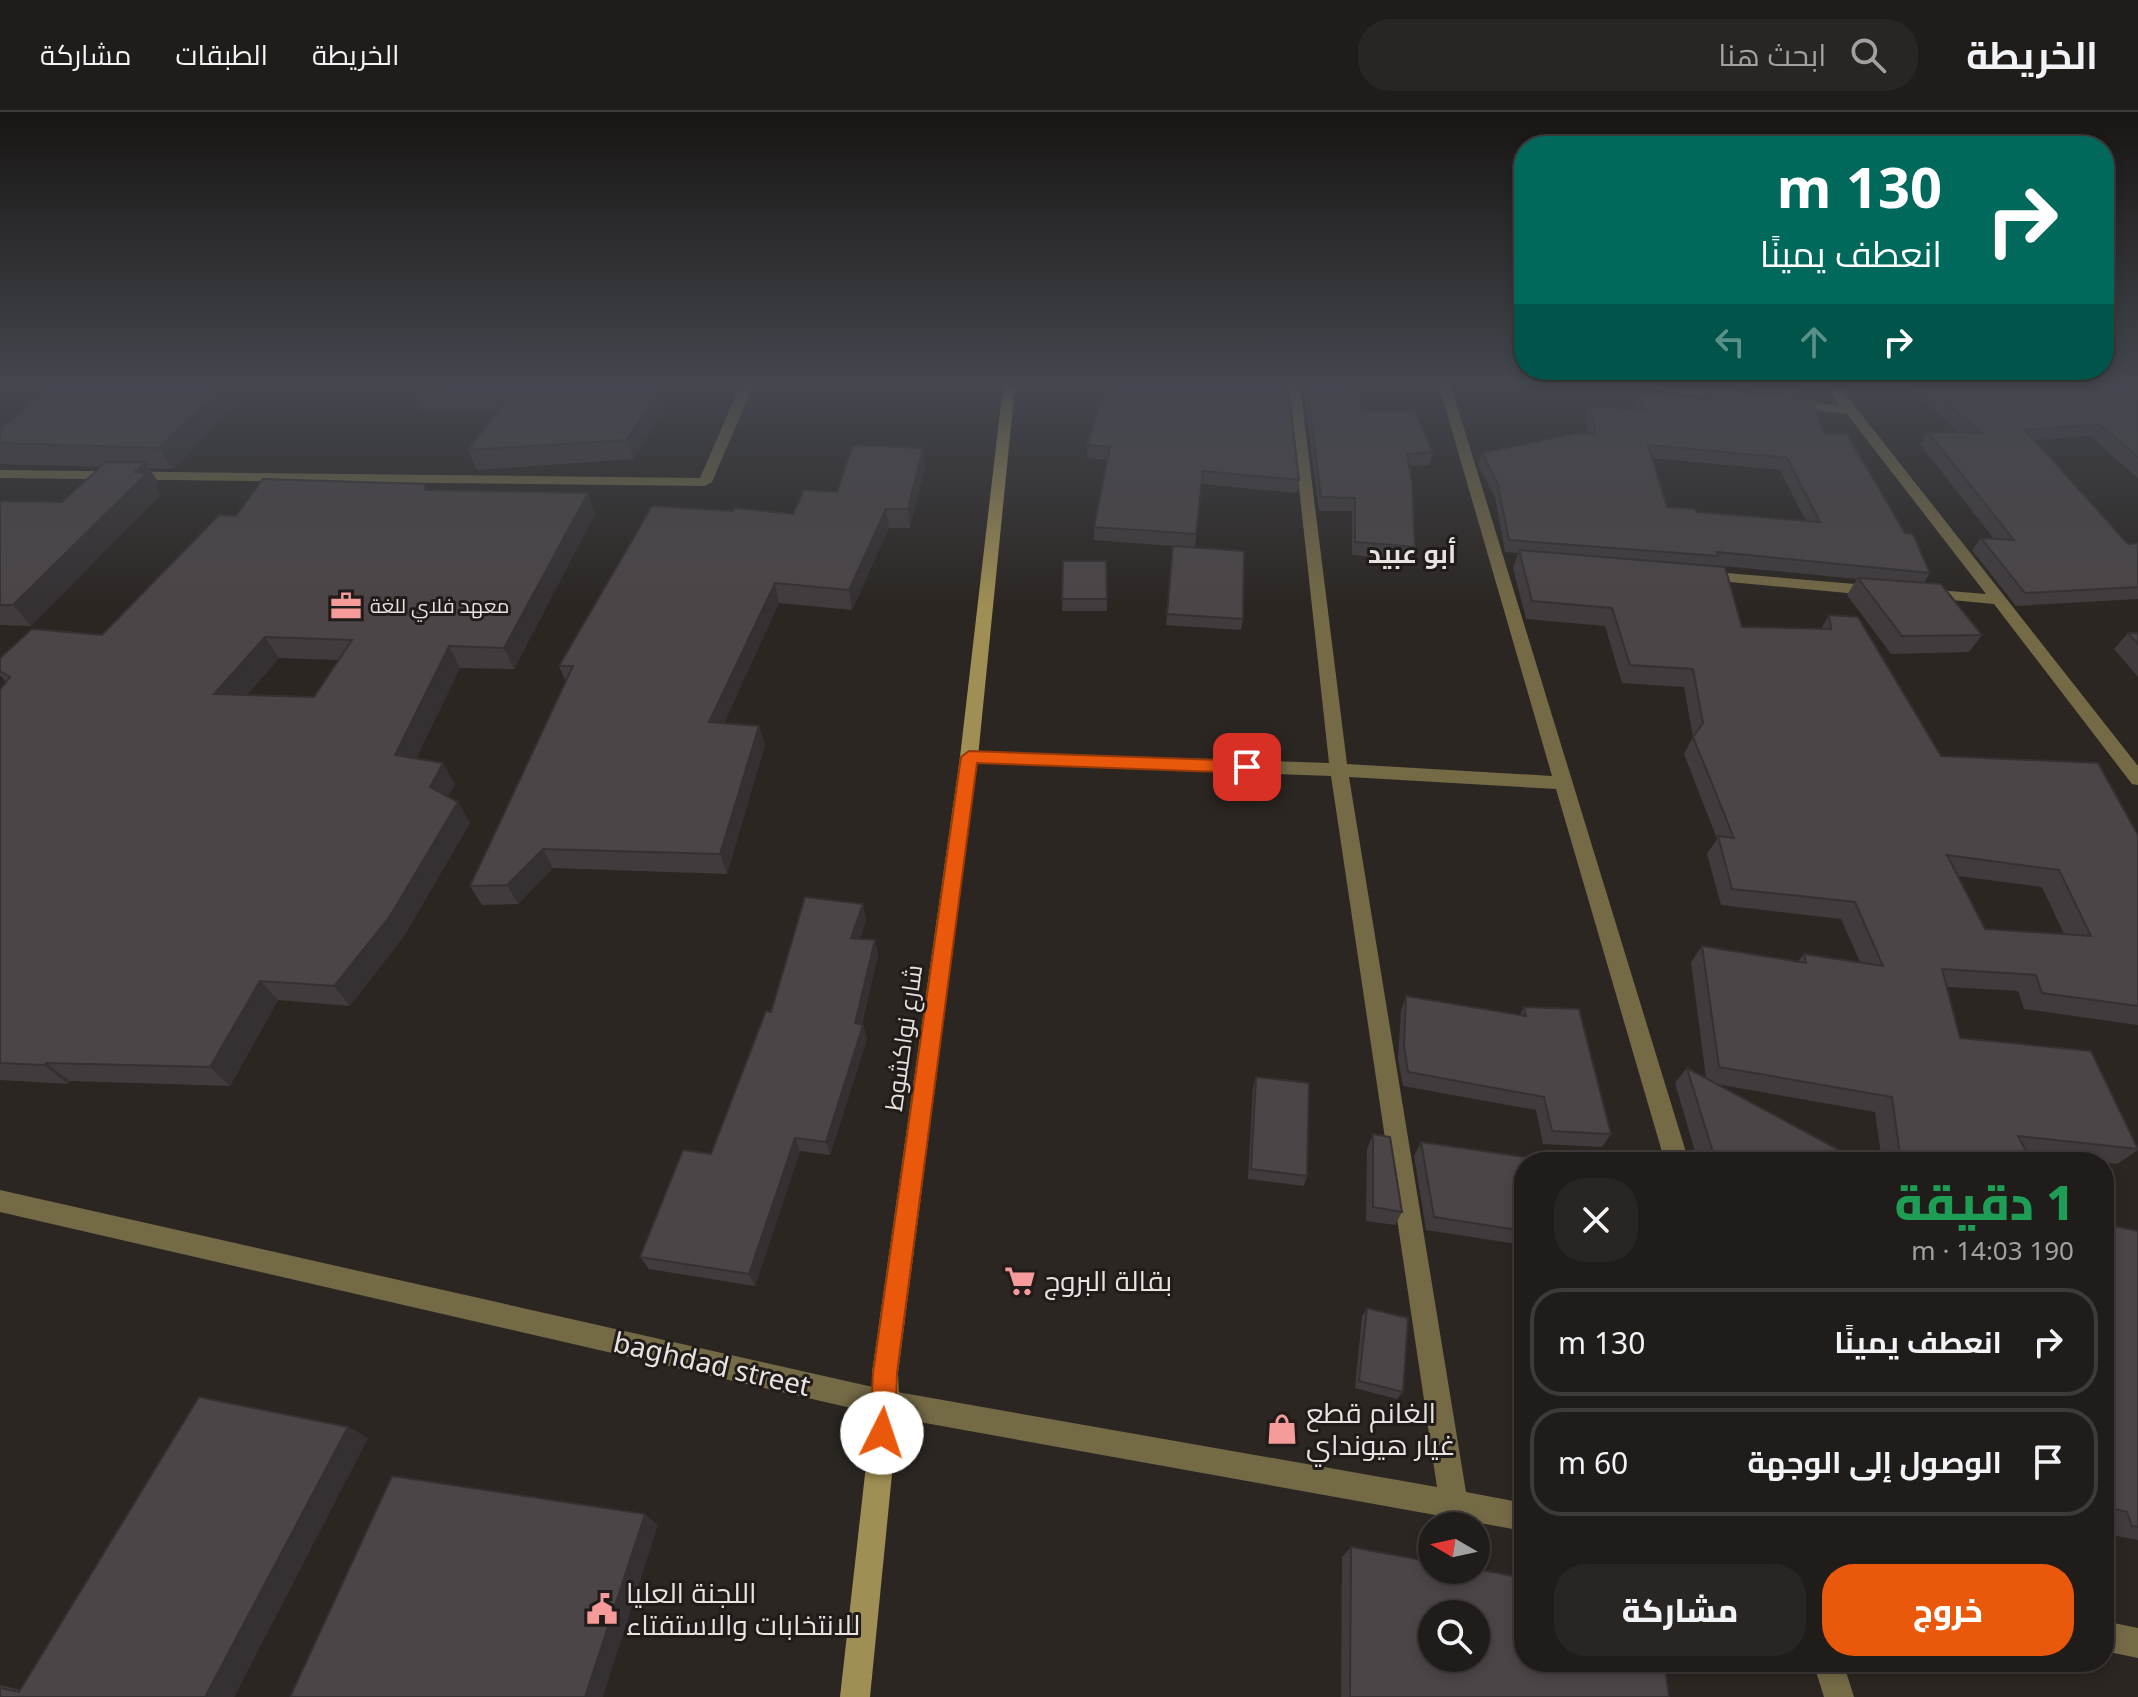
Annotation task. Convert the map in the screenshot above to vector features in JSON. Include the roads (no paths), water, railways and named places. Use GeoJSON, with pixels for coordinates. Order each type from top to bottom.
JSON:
{"type":"FeatureCollection","features":[{"type":"Feature","properties":{"kind":"street"},"geometry":{"type":"LineString","coordinates":[[0,474],[705,482],[715,460]]}},
{"type":"Feature","properties":{"kind":"street","name":"شارع نواكشوط"},"geometry":{"type":"LineString","coordinates":[[855,1697],[886,1403],[885,1373],[969,757],[1001,460]]}},
{"type":"Feature","properties":{"kind":"street"},"geometry":{"type":"LineString","coordinates":[[1303,460],[1339,770],[1453,1502]]}},
{"type":"Feature","properties":{"kind":"street"},"geometry":{"type":"LineString","coordinates":[[1471,460],[1505,560],[1564,783],[1674,1152]]}},
{"type":"Feature","properties":{"kind":"street"},"geometry":{"type":"LineString","coordinates":[[1890,460],[2138,779]]}},
{"type":"Feature","properties":{"kind":"street"},"geometry":{"type":"LineString","coordinates":[[1685,575],[1998,600]]}},
{"type":"Feature","properties":{"kind":"street"},"geometry":{"type":"LineString","coordinates":[[969,757],[1339,770],[1564,783]]}},
{"type":"Feature","properties":{"kind":"street","name":"baghdad street"},"geometry":{"type":"LineString","coordinates":[[0,1201],[886,1403],[1514,1515]]}},
{"type":"Feature","properties":{"kind":"street"},"geometry":{"type":"LineString","coordinates":[[2114,1638],[2138,1643]]}},
{"type":"Feature","properties":{"kind":"street"},"geometry":{"type":"LineString","coordinates":[[1831,1672],[1839,1697]]}},
{"type":"Feature","properties":{"kind":"place","name":"معهد فلاي للغة"},"geometry":{"type":"Point","coordinates":[346,606]}},
{"type":"Feature","properties":{"kind":"place","name":"بقالة البروج"},"geometry":{"type":"Point","coordinates":[1020,1281]}},
{"type":"Feature","properties":{"kind":"place","name":"الغانم قطع غيار هيونداي"},"geometry":{"type":"Point","coordinates":[1282,1429]}},
{"type":"Feature","properties":{"kind":"place","name":"اللجنة العليا للانتخابات والاستفتاء"},"geometry":{"type":"Point","coordinates":[602,1609]}},
{"type":"Feature","properties":{"kind":"district","name":"أبو عبيد"},"geometry":{"type":"Point","coordinates":[1412,554]}}]}
